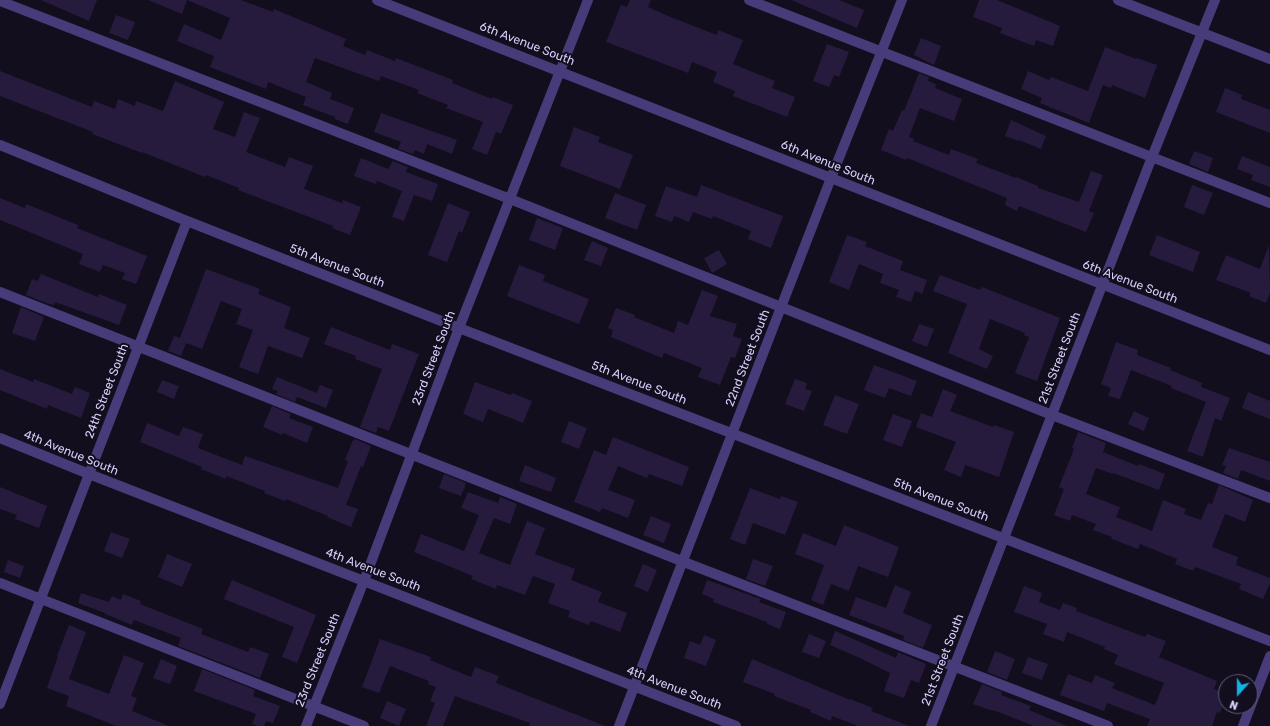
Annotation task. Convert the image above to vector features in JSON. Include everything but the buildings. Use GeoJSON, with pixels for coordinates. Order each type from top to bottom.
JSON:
{"type":"FeatureCollection","features":[{"type":"Feature","properties":{"kind":"street","name":"6th Avenue South"},"geometry":{"type":"LineString","coordinates":[[377,0],[1270,350]]}},
{"type":"Feature","properties":{"kind":"street","name":"23rd Street South"},"geometry":{"type":"LineString","coordinates":[[306,726],[364,581],[459,328],[588,0]]}},
{"type":"Feature","properties":{"kind":"street"},"geometry":{"type":"LineString","coordinates":[[749,0],[1270,203]]}},
{"type":"Feature","properties":{"kind":"street","name":"22nd Street South"},"geometry":{"type":"LineString","coordinates":[[619,726],[684,562],[831,178],[902,0]]}},
{"type":"Feature","properties":{"kind":"street"},"geometry":{"type":"LineString","coordinates":[[1118,0],[1270,59]]}},
{"type":"Feature","properties":{"kind":"street","name":"21st Street South"},"geometry":{"type":"LineString","coordinates":[[931,726],[1152,157],[1215,0]]}},
{"type":"Feature","properties":{"kind":"street"},"geometry":{"type":"LineString","coordinates":[[0,1],[510,199],[1052,415],[1270,498]]}},
{"type":"Feature","properties":{"kind":"street","name":"5th Avenue South"},"geometry":{"type":"LineString","coordinates":[[0,145],[187,221],[459,328],[1270,641]]}},
{"type":"Feature","properties":{"kind":"street","name":"24th Street South"},"geometry":{"type":"LineString","coordinates":[[0,704],[187,221]]}},
{"type":"Feature","properties":{"kind":"street"},"geometry":{"type":"LineString","coordinates":[[0,292],[684,562],[1108,726]]}},
{"type":"Feature","properties":{"kind":"street","name":"4th Avenue South"},"geometry":{"type":"LineString","coordinates":[[0,438],[736,726]]}},
{"type":"Feature","properties":{"kind":"street"},"geometry":{"type":"LineString","coordinates":[[0,583],[364,726]]}},
{"type":"Feature","properties":{"kind":"street"},"geometry":{"type":"LineString","coordinates":[[1243,726],[1270,656]]}}]}
